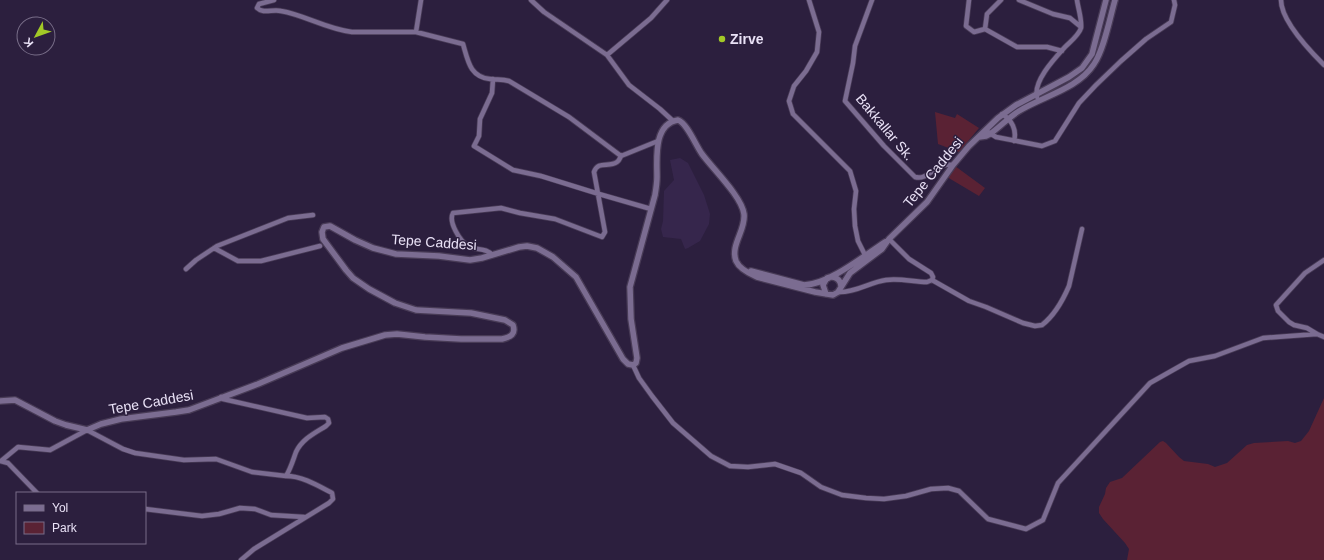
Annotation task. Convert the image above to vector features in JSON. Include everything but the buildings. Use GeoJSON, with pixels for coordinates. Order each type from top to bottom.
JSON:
{"type":"FeatureCollection","features":[{"type":"Feature","properties":{"kind":"street"},"geometry":{"type":"LineString","coordinates":[[274,0],[259,4],[257,8],[262,11],[279,10],[342,31],[416,32],[463,44],[471,69],[481,77],[500,79],[509,82],[570,117],[621,156]]}},
{"type":"Feature","properties":{"kind":"street"},"geometry":{"type":"LineString","coordinates":[[416,32],[421,0]]}},
{"type":"Feature","properties":{"kind":"street"},"geometry":{"type":"LineString","coordinates":[[531,0],[544,12],[607,55],[629,85],[673,121]]}},
{"type":"Feature","properties":{"kind":"street"},"geometry":{"type":"LineString","coordinates":[[607,55],[651,18],[667,0]]}},
{"type":"Feature","properties":{"kind":"street"},"geometry":{"type":"LineString","coordinates":[[809,0],[819,32],[817,52],[806,71],[794,86],[789,101],[793,114],[850,171],[856,191],[854,209],[855,226],[858,241],[865,255]]}},
{"type":"Feature","properties":{"kind":"street","name":"Bakkallar Sk."},"geometry":{"type":"LineString","coordinates":[[872,0],[855,46],[845,101],[884,146],[915,178],[925,176],[943,165],[953,165]]}},
{"type":"Feature","properties":{"kind":"street"},"geometry":{"type":"LineString","coordinates":[[968,0],[966,26],[974,32],[985,29],[1017,47],[1047,47],[1062,51]]}},
{"type":"Feature","properties":{"kind":"street"},"geometry":{"type":"LineString","coordinates":[[985,29],[987,14],[1002,0]]}},
{"type":"Feature","properties":{"kind":"street"},"geometry":{"type":"LineString","coordinates":[[1019,0],[1053,14],[1070,18],[1081,27]]}},
{"type":"Feature","properties":{"kind":"street"},"geometry":{"type":"LineString","coordinates":[[1038,98],[1038,84],[1051,64],[1077,34],[1081,27],[1077,0]]}},
{"type":"Feature","properties":{"kind":"street"},"geometry":{"type":"LineString","coordinates":[[989,132],[1082,68],[1089,59],[1094,48],[1106,0]]}},
{"type":"Feature","properties":{"kind":"street"},"geometry":{"type":"LineString","coordinates":[[989,132],[1002,114],[1016,105],[1073,84],[1086,74],[1100,52],[1115,0]]}},
{"type":"Feature","properties":{"kind":"street"},"geometry":{"type":"LineString","coordinates":[[989,132],[1014,141],[1042,146],[1055,140],[1079,104],[1096,85],[1146,39],[1171,22],[1175,5],[1174,0]]}},
{"type":"Feature","properties":{"kind":"street"},"geometry":{"type":"LineString","coordinates":[[1281,0],[1282,9],[1298,36],[1324,65]]}},
{"type":"Feature","properties":{"kind":"street"},"geometry":{"type":"LineString","coordinates":[[493,79],[492,93],[480,119],[479,136],[474,146],[513,170],[541,176],[651,209]]}},
{"type":"Feature","properties":{"kind":"street"},"geometry":{"type":"LineString","coordinates":[[1002,114],[1009,119],[1014,130],[1016,136],[1014,141]]}},
{"type":"Feature","properties":{"kind":"street"},"geometry":{"type":"LineString","coordinates":[[826,294],[823,286],[827,278],[832,276],[838,278],[841,284],[840,290],[833,295],[826,294],[757,277],[737,264],[734,254],[744,227],[745,220],[743,208],[735,195],[702,153],[684,124],[681,121],[673,121],[665,128],[658,141],[656,155],[656,183],[651,209],[630,286],[631,319],[637,358],[636,363],[633,365],[639,378],[673,423],[711,456],[730,466],[748,467],[775,464],[801,473],[821,487],[842,495],[884,500],[931,489],[948,488],[959,491],[988,519],[1026,529],[1043,520],[1058,483],[1150,383],[1189,361],[1215,356],[1263,338],[1317,334]]}},
{"type":"Feature","properties":{"kind":"street","name":"Tepe Caddesi"},"geometry":{"type":"LineString","coordinates":[[840,290],[850,273],[882,249],[927,202],[953,165],[969,146],[978,137],[989,132]]}},
{"type":"Feature","properties":{"kind":"street"},"geometry":{"type":"LineString","coordinates":[[492,255],[487,250],[472,248],[465,244],[452,224],[451,217],[453,213],[501,208],[555,219],[602,237],[605,232],[594,172],[596,168],[600,165],[609,165],[617,162],[621,156],[658,141]]}},
{"type":"Feature","properties":{"kind":"street"},"geometry":{"type":"LineString","coordinates":[[186,269],[214,248],[288,218],[312,215]]}},
{"type":"Feature","properties":{"kind":"street","name":"Tepe Caddesi"},"geometry":{"type":"LineString","coordinates":[[87,430],[106,422],[121,419],[189,410],[258,384],[342,348],[385,335],[397,334],[460,339],[502,339],[508,338],[513,334],[514,331],[512,325],[505,320],[458,311],[416,310],[395,303],[369,289],[353,278],[332,252],[322,235],[324,227],[330,226],[359,242],[396,254],[439,256],[470,260],[519,247],[527,246],[537,248],[553,257],[576,277],[623,359],[628,364],[633,365]]}},
{"type":"Feature","properties":{"kind":"street"},"geometry":{"type":"LineString","coordinates":[[890,239],[909,259],[928,271],[932,276],[932,280],[969,302],[986,307],[1023,323],[1035,326],[1042,325],[1050,318],[1066,294],[1072,276],[1082,229]]}},
{"type":"Feature","properties":{"kind":"street","name":"Tepe Caddesi"},"geometry":{"type":"LineString","coordinates":[[745,270],[804,285],[816,283],[827,278],[890,239]]}},
{"type":"Feature","properties":{"kind":"street"},"geometry":{"type":"LineString","coordinates":[[214,248],[238,261],[261,261],[320,246]]}},
{"type":"Feature","properties":{"kind":"street"},"geometry":{"type":"LineString","coordinates":[[1324,260],[1305,272],[1276,305],[1278,311],[1289,322],[1294,325],[1307,328],[1324,337]]}},
{"type":"Feature","properties":{"kind":"street"},"geometry":{"type":"LineString","coordinates":[[840,290],[846,292],[887,280],[927,282],[932,280]]}},
{"type":"Feature","properties":{"kind":"street"},"geometry":{"type":"LineString","coordinates":[[221,397],[223,399],[302,417],[328,418],[328,425],[306,438],[299,447],[286,476]]}},
{"type":"Feature","properties":{"kind":"street"},"geometry":{"type":"LineString","coordinates":[[0,401],[15,400],[55,421],[87,430],[123,449],[135,453],[184,460],[216,459],[252,472],[295,476],[315,484],[333,495],[332,501],[254,549],[241,560]]}},
{"type":"Feature","properties":{"kind":"street"},"geometry":{"type":"LineString","coordinates":[[0,461],[18,446],[50,450],[87,430]]}},
{"type":"Feature","properties":{"kind":"street"},"geometry":{"type":"LineString","coordinates":[[0,461],[8,463],[36,492]]}},
{"type":"Feature","properties":{"kind":"street"},"geometry":{"type":"LineString","coordinates":[[146,509],[202,516],[219,514],[240,508],[255,509],[271,515],[304,517]]}},
{"type":"Feature","properties":{"kind":"shaded area"},"geometry":{"type":"Polygon","coordinates":[[[680,158],[688,163],[704,195],[710,214],[709,224],[700,241],[685,249],[681,239],[663,237],[661,229],[663,221],[664,191],[674,180],[670,160],[680,158]]]}},
{"type":"Feature","properties":{"kind":"green space"},"geometry":{"type":"Polygon","coordinates":[[[935,112],[955,118],[957,114],[979,128],[959,152],[938,144],[935,112]]]}},
{"type":"Feature","properties":{"kind":"green space"},"geometry":{"type":"Polygon","coordinates":[[[955,166],[985,188],[979,196],[947,177],[955,166]]]}},
{"type":"Feature","properties":{"kind":"green space"},"geometry":{"type":"Polygon","coordinates":[[[1324,398],[1324,560],[1127,560],[1129,549],[1099,513],[1099,507],[1106,488],[1110,482],[1122,478],[1160,442],[1163,441],[1184,461],[1208,464],[1215,467],[1227,463],[1247,445],[1254,443],[1288,441],[1295,443],[1301,441],[1309,431],[1324,398]]]}},
{"type":"Feature","properties":{"kind":"place","name":"Zirve"},"geometry":{"type":"Point","coordinates":[722,39]}}]}
